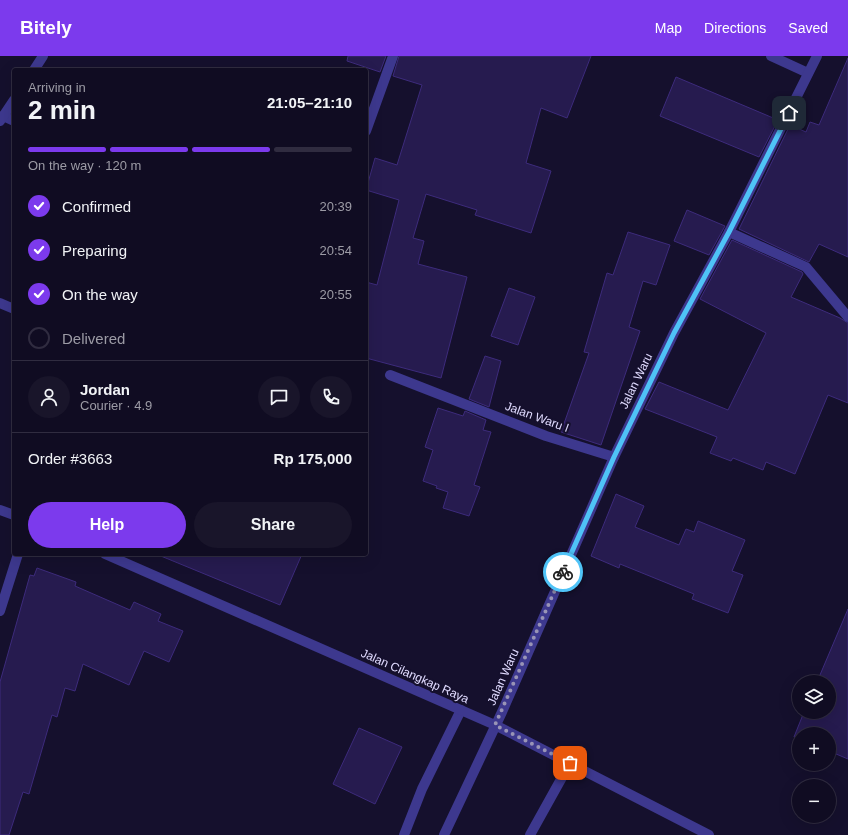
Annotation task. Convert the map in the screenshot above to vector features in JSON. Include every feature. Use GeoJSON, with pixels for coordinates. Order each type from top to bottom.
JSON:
{"type":"FeatureCollection","features":[{"type":"Feature","properties":{"kind":"street"},"geometry":{"type":"LineString","coordinates":[[35,68],[43,56]]}},
{"type":"Feature","properties":{"kind":"street"},"geometry":{"type":"LineString","coordinates":[[368,125],[393,56]]}},
{"type":"Feature","properties":{"kind":"street"},"geometry":{"type":"LineString","coordinates":[[770,56],[808,73]]}},
{"type":"Feature","properties":{"kind":"street","name":"Jalan Waru"},"geometry":{"type":"LineString","coordinates":[[444,835],[495,725],[614,457],[674,333],[729,232],[817,56]]}},
{"type":"Feature","properties":{"kind":"street"},"geometry":{"type":"LineString","coordinates":[[12,103],[2,118],[12,120]]}},
{"type":"Feature","properties":{"kind":"street"},"geometry":{"type":"LineString","coordinates":[[729,232],[806,267],[848,317]]}},
{"type":"Feature","properties":{"kind":"street"},"geometry":{"type":"LineString","coordinates":[[0,303],[12,307]]}},
{"type":"Feature","properties":{"kind":"street","name":"Jalan Waru I"},"geometry":{"type":"LineString","coordinates":[[390,375],[546,436],[614,457]]}},
{"type":"Feature","properties":{"kind":"street"},"geometry":{"type":"LineString","coordinates":[[0,510],[12,514]]}},
{"type":"Feature","properties":{"kind":"street"},"geometry":{"type":"LineString","coordinates":[[0,611],[17,556]]}},
{"type":"Feature","properties":{"kind":"street","name":"Jalan Cilangkap Raya"},"geometry":{"type":"LineString","coordinates":[[110,556],[495,725],[709,835]]}},
{"type":"Feature","properties":{"kind":"street"},"geometry":{"type":"LineString","coordinates":[[404,835],[422,789],[462,710]]}},
{"type":"Feature","properties":{"kind":"street"},"geometry":{"type":"LineString","coordinates":[[530,835],[570,763]]}},
{"type":"Feature","properties":{"kind":"building"},"geometry":{"type":"Polygon","coordinates":[[[348,56],[386,56],[380,72],[347,61],[348,56]]]}},
{"type":"Feature","properties":{"kind":"building"},"geometry":{"type":"Polygon","coordinates":[[[399,56],[591,56],[567,118],[541,108],[526,163],[551,171],[531,233],[475,215],[477,210],[426,194],[413,238],[424,241],[418,264],[467,277],[441,378],[368,359],[368,283],[377,285],[399,200],[368,191],[368,183],[375,158],[397,165],[422,85],[393,76],[399,56]]]}},
{"type":"Feature","properties":{"kind":"building"},"geometry":{"type":"Polygon","coordinates":[[[848,58],[848,257],[819,244],[809,262],[739,229],[790,125],[806,132],[810,122],[819,125],[848,58]]]}},
{"type":"Feature","properties":{"kind":"building"},"geometry":{"type":"Polygon","coordinates":[[[676,77],[778,120],[759,157],[660,116],[676,77]]]}},
{"type":"Feature","properties":{"kind":"building"},"geometry":{"type":"Polygon","coordinates":[[[687,210],[725,226],[709,255],[674,241],[687,210]]]}},
{"type":"Feature","properties":{"kind":"building"},"geometry":{"type":"Polygon","coordinates":[[[628,232],[670,245],[656,285],[643,281],[629,327],[640,331],[601,445],[561,432],[589,353],[584,352],[607,273],[613,275],[628,232]]]}},
{"type":"Feature","properties":{"kind":"building"},"geometry":{"type":"Polygon","coordinates":[[[732,240],[802,272],[803,274],[791,297],[840,318],[848,323],[848,403],[828,395],[795,474],[766,462],[763,470],[733,458],[731,461],[710,453],[717,437],[645,409],[659,382],[728,410],[766,333],[700,299],[732,240]]]}},
{"type":"Feature","properties":{"kind":"building"},"geometry":{"type":"Polygon","coordinates":[[[509,288],[535,297],[518,345],[491,336],[509,288]]]}},
{"type":"Feature","properties":{"kind":"building"},"geometry":{"type":"Polygon","coordinates":[[[485,356],[501,361],[489,407],[469,399],[485,356]]]}},
{"type":"Feature","properties":{"kind":"building"},"geometry":{"type":"Polygon","coordinates":[[[438,408],[463,416],[465,411],[486,420],[483,430],[491,432],[474,485],[480,487],[469,516],[443,508],[448,492],[423,481],[433,450],[425,447],[438,408]]]}},
{"type":"Feature","properties":{"kind":"building"},"geometry":{"type":"Polygon","coordinates":[[[616,494],[644,506],[635,527],[679,545],[686,529],[694,532],[698,521],[745,540],[732,571],[743,575],[728,613],[692,599],[694,594],[620,564],[619,568],[591,556],[616,494]]]}},
{"type":"Feature","properties":{"kind":"building"},"geometry":{"type":"Polygon","coordinates":[[[161,556],[301,556],[280,605],[161,556]]]}},
{"type":"Feature","properties":{"kind":"building"},"geometry":{"type":"Polygon","coordinates":[[[37,568],[76,582],[75,586],[130,610],[134,602],[161,614],[158,621],[183,631],[169,662],[144,651],[129,685],[83,664],[75,691],[65,688],[57,717],[52,715],[29,794],[23,792],[9,835],[0,835],[0,682],[30,575],[34,576],[37,568]]]}},
{"type":"Feature","properties":{"kind":"building"},"geometry":{"type":"Polygon","coordinates":[[[848,609],[848,759],[836,754],[836,727],[798,727],[801,719],[836,719],[836,675],[820,675],[848,609]]]}},
{"type":"Feature","properties":{"kind":"building"},"geometry":{"type":"Polygon","coordinates":[[[359,728],[402,747],[375,804],[333,784],[359,728]]]}},
{"type":"Feature","properties":{"kind":"way so far"},"geometry":{"type":"LineString","coordinates":[[563,572],[495,725],[570,763]]}},
{"type":"Feature","properties":{"kind":"route"},"geometry":{"type":"LineString","coordinates":[[563,572],[614,457],[674,333],[729,232],[789,113]]}}]}
